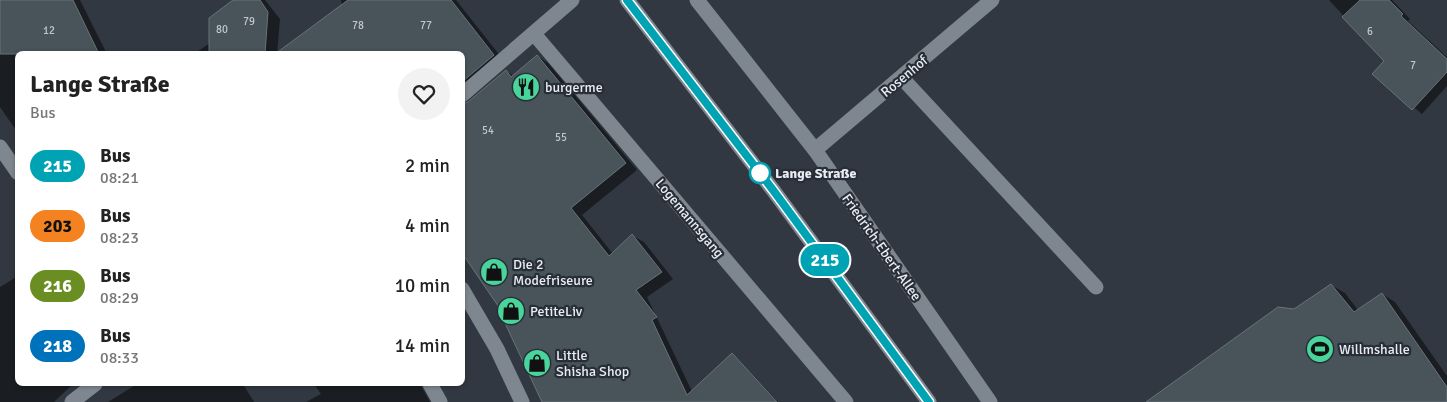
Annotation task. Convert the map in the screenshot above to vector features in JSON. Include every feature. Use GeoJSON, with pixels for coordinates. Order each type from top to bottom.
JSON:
{"type":"FeatureCollection","features":[{"type":"Feature","properties":{"kind":"main road"},"geometry":{"type":"LineString","coordinates":[[465,92],[534,35],[572,0]]}},
{"type":"Feature","properties":{"kind":"main road"},"geometry":{"type":"LineString","coordinates":[[627,0],[767,182],[929,402]]}},
{"type":"Feature","properties":{"kind":"main road","name":"Friedrich-Ebert-Allee"},"geometry":{"type":"LineString","coordinates":[[697,0],[815,150],[990,402]]}},
{"type":"Feature","properties":{"kind":"main road","name":"Rosenhof"},"geometry":{"type":"LineString","coordinates":[[815,150],[992,0]]}},
{"type":"Feature","properties":{"kind":"main road","name":"Logemannsgang"},"geometry":{"type":"LineString","coordinates":[[534,35],[846,402]]}},
{"type":"Feature","properties":{"kind":"main road"},"geometry":{"type":"LineString","coordinates":[[902,78],[1096,287]]}},
{"type":"Feature","properties":{"kind":"main road"},"geometry":{"type":"LineString","coordinates":[[0,147],[15,169]]}},
{"type":"Feature","properties":{"kind":"main road"},"geometry":{"type":"LineString","coordinates":[[465,294],[497,349],[522,402]]}},
{"type":"Feature","properties":{"kind":"main road"},"geometry":{"type":"LineString","coordinates":[[72,402],[92,386]]}},
{"type":"Feature","properties":{"kind":"main road"},"geometry":{"type":"LineString","coordinates":[[431,386],[440,402]]}},
{"type":"Feature","properties":{"kind":"building"},"geometry":{"type":"Polygon","coordinates":[[[0,0],[73,0],[98,51],[15,51],[15,54],[0,54],[0,0]]]}},
{"type":"Feature","properties":{"kind":"building"},"geometry":{"type":"Polygon","coordinates":[[[233,0],[260,0],[268,12],[265,51],[209,51],[209,18],[233,0]]]}},
{"type":"Feature","properties":{"kind":"building"},"geometry":{"type":"Polygon","coordinates":[[[348,0],[451,0],[494,55],[465,79],[465,51],[279,51],[348,0]]]}},
{"type":"Feature","properties":{"kind":"building"},"geometry":{"type":"Polygon","coordinates":[[[1360,0],[1389,0],[1403,14],[1401,16],[1447,59],[1447,72],[1412,110],[1372,74],[1384,61],[1342,17],[1360,0]]]}},
{"type":"Feature","properties":{"kind":"building"},"geometry":{"type":"Polygon","coordinates":[[[537,55],[626,163],[571,208],[609,256],[632,234],[662,272],[636,290],[657,317],[652,320],[687,395],[732,353],[777,402],[542,402],[504,321],[507,319],[465,257],[465,103],[506,70],[511,77],[537,55]]]}},
{"type":"Feature","properties":{"kind":"building","name":"Willmshalle"},"geometry":{"type":"Polygon","coordinates":[[[1331,284],[1354,312],[1382,293],[1447,387],[1447,402],[1146,402],[1278,307],[1294,309],[1331,284]]]}},
{"type":"Feature","properties":{"kind":"bus line","name":"215"},"geometry":{"type":"LineString","coordinates":[[627,0],[773,190],[929,402]]}},
{"type":"Feature","properties":{"kind":"place","name":"burgerme"},"geometry":{"type":"Point","coordinates":[526,87]}},
{"type":"Feature","properties":{"kind":"place","name":"Lange Straße"},"geometry":{"type":"Point","coordinates":[760,173]}},
{"type":"Feature","properties":{"kind":"place","name":"Die 2 Modefriseure"},"geometry":{"type":"Point","coordinates":[494,272]}},
{"type":"Feature","properties":{"kind":"place","name":"PetiteLiv"},"geometry":{"type":"Point","coordinates":[511,311]}},
{"type":"Feature","properties":{"kind":"place","name":"Willmshalle"},"geometry":{"type":"Point","coordinates":[1320,349]}},
{"type":"Feature","properties":{"kind":"place","name":"Little Shisha Shop"},"geometry":{"type":"Point","coordinates":[537,363]}}]}
